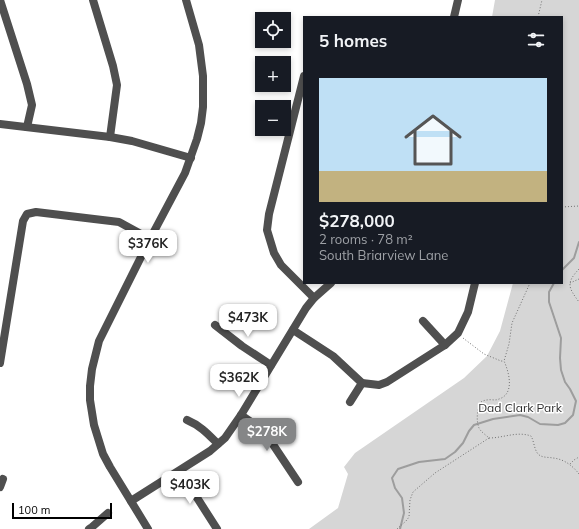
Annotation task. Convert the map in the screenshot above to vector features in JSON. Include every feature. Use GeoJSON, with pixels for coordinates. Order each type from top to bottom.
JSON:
{"type":"FeatureCollection","features":[{"type":"Feature","properties":{"kind":"street"},"geometry":{"type":"LineString","coordinates":[[0,0],[27,84],[32,105],[27,127]]}},
{"type":"Feature","properties":{"kind":"street"},"geometry":{"type":"LineString","coordinates":[[93,0],[113,66],[117,85],[110,137]]}},
{"type":"Feature","properties":{"kind":"street"},"geometry":{"type":"LineString","coordinates":[[454,16],[458,0]]}},
{"type":"Feature","properties":{"kind":"street"},"geometry":{"type":"LineString","coordinates":[[148,529],[103,454],[94,425],[90,400],[90,386],[92,369],[99,341],[185,173],[198,139],[203,107],[203,76],[199,45],[188,1]]}},
{"type":"Feature","properties":{"kind":"street"},"geometry":{"type":"LineString","coordinates":[[303,80],[269,214],[267,230],[274,253],[281,265],[314,298]]}},
{"type":"Feature","properties":{"kind":"street"},"geometry":{"type":"LineString","coordinates":[[0,124],[110,137],[132,141],[191,158]]}},
{"type":"Feature","properties":{"kind":"street"},"geometry":{"type":"LineString","coordinates":[[0,363],[23,221],[27,214],[36,212],[119,222],[150,239]]}},
{"type":"Feature","properties":{"kind":"street"},"geometry":{"type":"LineString","coordinates":[[131,501],[210,451],[225,438],[241,415],[306,308],[314,298],[330,284]]}},
{"type":"Feature","properties":{"kind":"street"},"geometry":{"type":"LineString","coordinates":[[293,330],[333,356],[362,383],[378,385],[387,382],[445,345],[458,333],[468,312],[475,284]]}},
{"type":"Feature","properties":{"kind":"street"},"geometry":{"type":"LineString","coordinates":[[423,321],[445,345]]}},
{"type":"Feature","properties":{"kind":"street"},"geometry":{"type":"LineString","coordinates":[[215,325],[242,346],[271,365]]}},
{"type":"Feature","properties":{"kind":"street"},"geometry":{"type":"LineString","coordinates":[[350,402],[362,383]]}},
{"type":"Feature","properties":{"kind":"street"},"geometry":{"type":"LineString","coordinates":[[241,415],[264,431],[298,482]]}},
{"type":"Feature","properties":{"kind":"street"},"geometry":{"type":"LineString","coordinates":[[187,420],[203,428],[218,444]]}},
{"type":"Feature","properties":{"kind":"street"},"geometry":{"type":"LineString","coordinates":[[180,471],[217,529]]}},
{"type":"Feature","properties":{"kind":"street"},"geometry":{"type":"LineString","coordinates":[[0,487],[4,479]]}},
{"type":"Feature","properties":{"kind":"street"},"geometry":{"type":"LineString","coordinates":[[89,529],[108,514]]}},
{"type":"Feature","properties":{"kind":"path"},"geometry":{"type":"LineString","coordinates":[[538,16],[542,0]]}},
{"type":"Feature","properties":{"kind":"path"},"geometry":{"type":"LineString","coordinates":[[563,207],[579,206]]}},
{"type":"Feature","properties":{"kind":"path"},"geometry":{"type":"LineString","coordinates":[[579,269],[570,283],[570,287],[579,302]]}},
{"type":"Feature","properties":{"kind":"path"},"geometry":{"type":"LineString","coordinates":[[570,283],[579,279]]}},
{"type":"Feature","properties":{"kind":"path"},"geometry":{"type":"LineString","coordinates":[[489,438],[479,428],[478,407],[481,402],[488,399],[501,399],[507,394],[510,385],[509,375],[504,361],[509,344],[512,323],[530,284]]}},
{"type":"Feature","properties":{"kind":"path"},"geometry":{"type":"LineString","coordinates":[[458,333],[484,354],[504,361]]}},
{"type":"Feature","properties":{"kind":"path"},"geometry":{"type":"LineString","coordinates":[[397,529],[406,521],[408,517],[410,500],[413,492],[435,473],[489,438],[524,434],[531,436],[538,454],[566,462],[579,474]]}},
{"type":"Feature","properties":{"kind":"path"},"geometry":{"type":"LineString","coordinates":[[570,465],[578,457]]}},
{"type":"Feature","properties":{"kind":"green space","name":"Dad Clark Park"},"geometry":{"type":"Polygon","coordinates":[[[495,0],[579,0],[579,529],[309,529],[338,508],[348,474],[344,467],[355,453],[464,378],[487,356],[500,331],[513,284],[563,284],[563,16],[492,16],[495,0]]]}},
{"type":"Feature","properties":{"kind":"waterway"},"geometry":{"type":"LineString","coordinates":[[563,269],[574,258],[579,242]]}},
{"type":"Feature","properties":{"kind":"waterway"},"geometry":{"type":"LineString","coordinates":[[400,529],[404,513],[402,498],[395,488],[392,478],[398,469],[419,462],[445,459],[455,452],[463,443],[474,425],[493,419],[520,415],[528,417],[540,424],[558,425],[565,423],[573,415],[576,401],[565,382],[561,370],[561,338],[549,302],[549,292],[553,284]]}}]}
